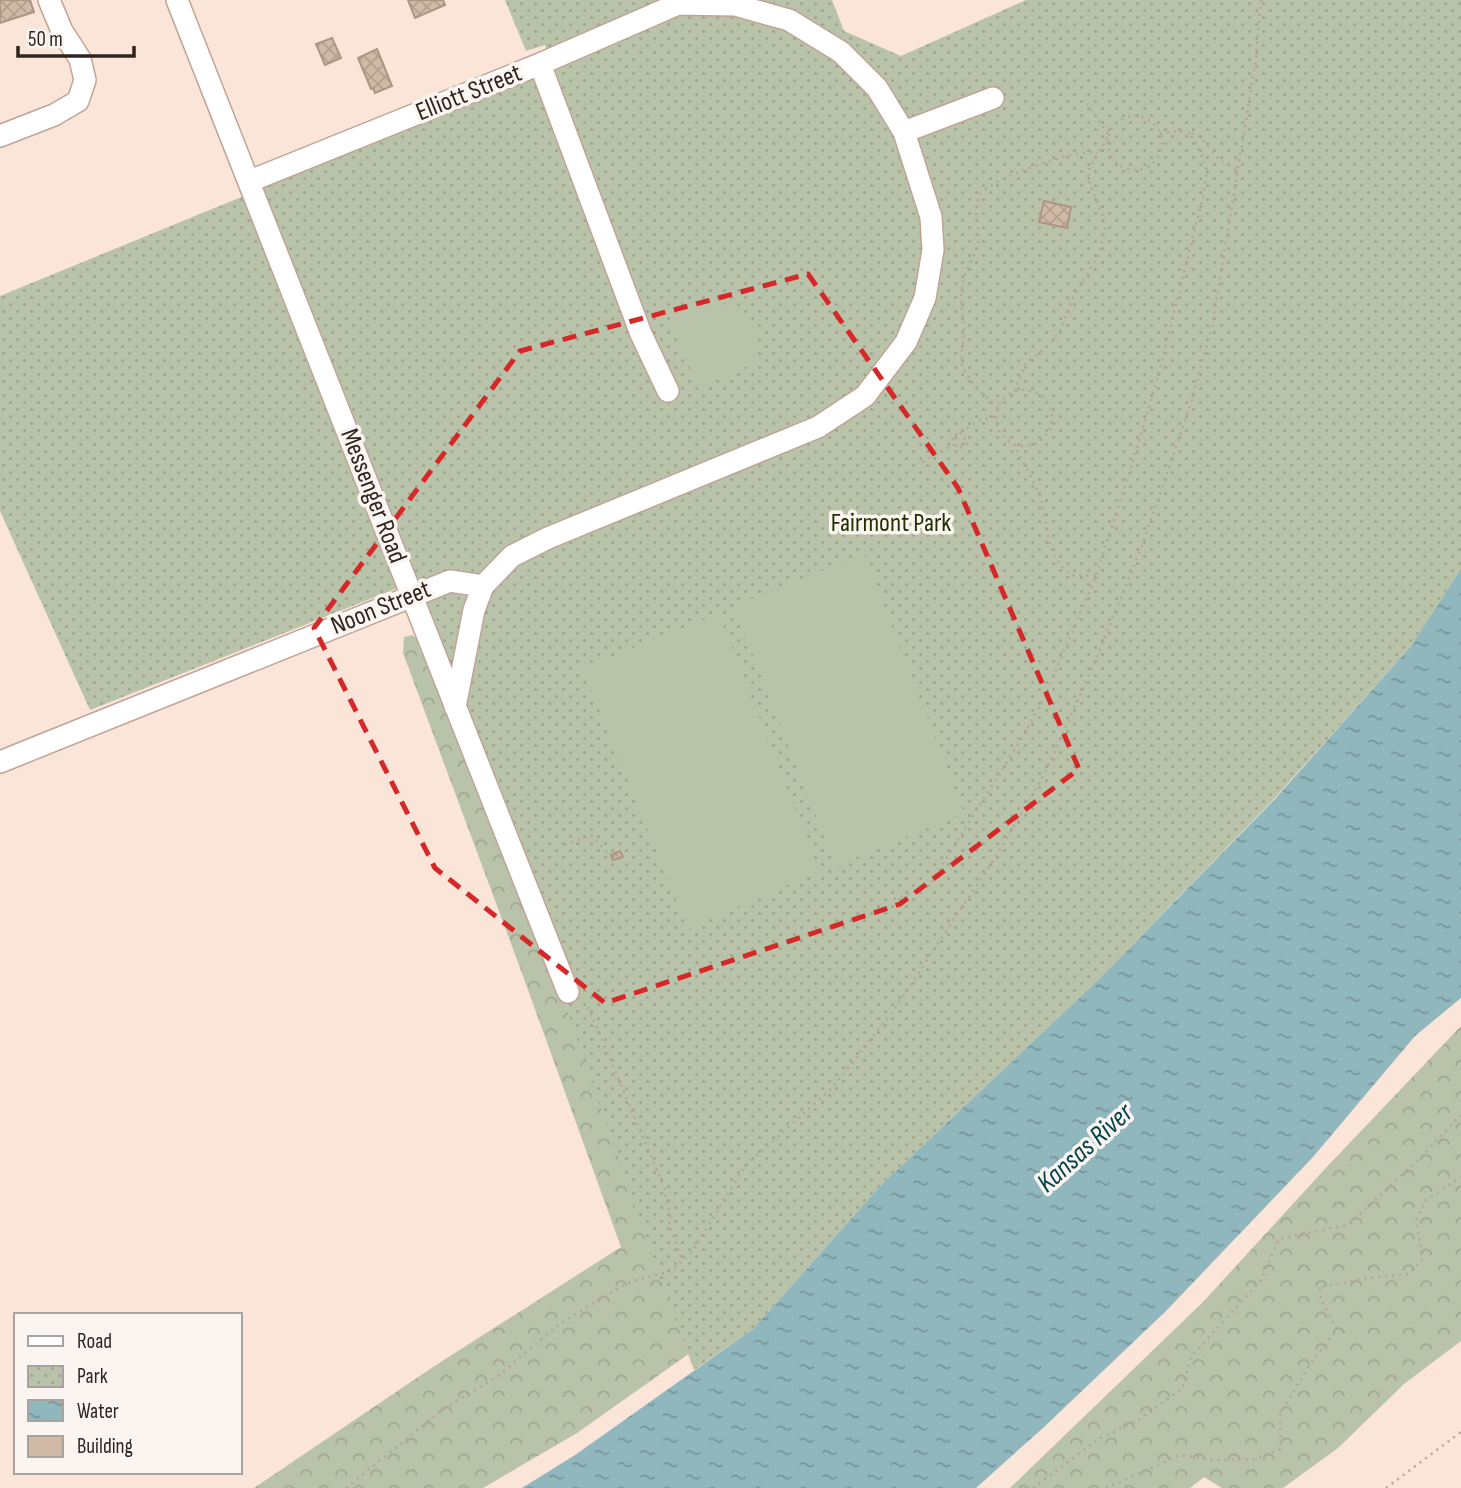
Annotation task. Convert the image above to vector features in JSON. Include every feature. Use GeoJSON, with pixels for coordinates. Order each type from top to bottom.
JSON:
{"type":"FeatureCollection","features":[{"type":"Feature","properties":{"kind":"street"},"geometry":{"type":"LineString","coordinates":[[0,136],[54,115],[78,101],[85,80],[80,59],[62,31],[50,0]]}},
{"type":"Feature","properties":{"kind":"street","name":"Messenger Road"},"geometry":{"type":"LineString","coordinates":[[177,0],[568,992]]}},
{"type":"Feature","properties":{"kind":"street"},"geometry":{"type":"LineString","coordinates":[[455,709],[474,610],[482,586],[512,556],[818,427],[864,396],[906,342],[925,298],[933,250],[931,217],[904,132],[877,88],[841,52],[789,20],[735,5],[682,2]]}},
{"type":"Feature","properties":{"kind":"street","name":"Elliott Street"},"geometry":{"type":"LineString","coordinates":[[250,181],[540,64],[682,2]]}},
{"type":"Feature","properties":{"kind":"street"},"geometry":{"type":"LineString","coordinates":[[540,64],[641,334],[668,391]]}},
{"type":"Feature","properties":{"kind":"street"},"geometry":{"type":"LineString","coordinates":[[904,132],[993,98]]}},
{"type":"Feature","properties":{"kind":"street","name":"Noon Street"},"geometry":{"type":"LineString","coordinates":[[0,762],[450,580],[482,586]]}},
{"type":"Feature","properties":{"kind":"path"},"geometry":{"type":"LineString","coordinates":[[346,1488],[442,1410],[498,1376],[561,1323],[627,1283],[671,1271],[691,1253],[747,1164],[832,1088],[894,1010],[1000,850],[1045,773],[1099,652],[1141,548],[1188,412],[1212,327],[1256,59],[1261,0]]}},
{"type":"Feature","properties":{"kind":"path"},"geometry":{"type":"LineString","coordinates":[[1014,391],[1030,390],[1044,398],[1052,412],[1050,428],[1042,440],[1029,446],[1014,444],[1002,436],[996,416],[1001,401],[1014,391],[1026,363],[1051,342],[1060,330],[1073,298],[1103,244],[1103,216],[1090,185],[1088,171],[1097,153],[1109,135],[1113,127],[1136,117],[1144,117],[1152,122],[1163,145],[1155,162],[1130,170],[1114,161],[1108,145],[1109,135],[1087,104]]}},
{"type":"Feature","properties":{"kind":"path"},"geometry":{"type":"LineString","coordinates":[[1160,134],[1178,131],[1199,136],[1221,161],[1238,170]]}},
{"type":"Feature","properties":{"kind":"path"},"geometry":{"type":"LineString","coordinates":[[894,899],[929,886],[995,783],[1045,696],[1096,576],[1157,380],[1203,197],[1206,170],[1202,154],[1190,133]]}},
{"type":"Feature","properties":{"kind":"path"},"geometry":{"type":"LineString","coordinates":[[998,408],[963,369],[962,291],[978,241],[979,195],[987,186],[1034,166],[1089,150],[1097,153]]}},
{"type":"Feature","properties":{"kind":"path"},"geometry":{"type":"LineString","coordinates":[[960,432],[968,443],[959,449],[952,438],[960,432],[978,421],[996,416]]}},
{"type":"Feature","properties":{"kind":"path"},"geometry":{"type":"LineString","coordinates":[[922,462],[956,444]]}},
{"type":"Feature","properties":{"kind":"path"},"geometry":{"type":"LineString","coordinates":[[1014,444],[1040,496],[1046,539],[1052,553],[1070,575],[1096,576]]}},
{"type":"Feature","properties":{"kind":"path"},"geometry":{"type":"LineString","coordinates":[[565,845],[591,835],[608,853]]}},
{"type":"Feature","properties":{"kind":"path"},"geometry":{"type":"LineString","coordinates":[[588,1007],[664,1187],[669,1224],[682,1259]]}},
{"type":"Feature","properties":{"kind":"path"},"geometry":{"type":"LineString","coordinates":[[1033,1488],[1100,1438],[1135,1422],[1182,1389],[1191,1357],[1261,1280],[1279,1239],[1348,1225],[1422,1156],[1461,1115]]}},
{"type":"Feature","properties":{"kind":"path"},"geometry":{"type":"LineString","coordinates":[[1106,1488],[1180,1455],[1213,1460],[1254,1459],[1281,1449],[1280,1414],[1309,1366],[1337,1329],[1321,1300],[1320,1287],[1367,1278],[1409,1274],[1423,1258],[1416,1220],[1426,1200],[1461,1177]]}},
{"type":"Feature","properties":{"kind":"path"},"geometry":{"type":"LineString","coordinates":[[1386,1488],[1461,1432]]}},
{"type":"Feature","properties":{"kind":"highlighted area"},"geometry":{"type":"Polygon","coordinates":[[[808,274],[958,488],[1079,769],[900,904],[605,1003],[435,868],[314,628],[520,351],[808,274]]]}},
{"type":"Feature","properties":{"kind":"green space","name":"Fairmont Park"},"geometry":{"type":"Polygon","coordinates":[[[505,0],[832,0],[844,31],[901,56],[1026,0],[1461,0],[1461,569],[1411,646],[1272,801],[1096,982],[882,1184],[753,1329],[694,1370],[418,580],[90,710],[0,511],[0,296],[553,69],[545,45],[526,51],[505,0]]]}},
{"type":"Feature","properties":{"kind":"green space"},"geometry":{"type":"Polygon","coordinates":[[[700,301],[727,305],[746,315],[755,334],[757,347],[756,362],[699,388],[670,323],[677,313],[700,301]]]}},
{"type":"Feature","properties":{"kind":"green space"},"geometry":{"type":"Polygon","coordinates":[[[864,554],[964,813],[835,866],[734,606],[864,554]]]}},
{"type":"Feature","properties":{"kind":"green space"},"geometry":{"type":"Polygon","coordinates":[[[719,614],[819,871],[688,929],[582,668],[719,614]]]}},
{"type":"Feature","properties":{"kind":"green space"},"geometry":{"type":"Polygon","coordinates":[[[412,635],[420,641],[498,828],[697,1348],[577,1433],[483,1488],[254,1488],[433,1367],[621,1247],[403,653],[404,637],[412,635]]]}},
{"type":"Feature","properties":{"kind":"green space"},"geometry":{"type":"Polygon","coordinates":[[[1461,1026],[1461,1341],[1404,1384],[1338,1448],[1283,1488],[1222,1488],[1204,1477],[1190,1488],[1010,1488],[1204,1301],[1461,1026]]]}},
{"type":"Feature","properties":{"kind":"water","name":"Kansas River"},"geometry":{"type":"Polygon","coordinates":[[[1461,569],[1461,998],[1415,1036],[1313,1157],[1166,1311],[976,1488],[522,1488],[575,1455],[753,1329],[882,1184],[1096,982],[1274,800],[1411,646],[1461,569]]]}},
{"type":"Feature","properties":{"kind":"building"},"geometry":{"type":"Polygon","coordinates":[[[0,0],[30,0],[34,12],[0,23],[0,0]]]}},
{"type":"Feature","properties":{"kind":"building"},"geometry":{"type":"Polygon","coordinates":[[[408,0],[443,0],[445,5],[415,18],[408,0]]]}},
{"type":"Feature","properties":{"kind":"building"},"geometry":{"type":"Polygon","coordinates":[[[332,38],[341,58],[325,65],[316,44],[332,38]]]}},
{"type":"Feature","properties":{"kind":"building"},"geometry":{"type":"Polygon","coordinates":[[[377,49],[392,86],[375,93],[358,58],[377,49]]]}},
{"type":"Feature","properties":{"kind":"building"},"geometry":{"type":"Polygon","coordinates":[[[1044,201],[1071,207],[1067,228],[1039,222],[1044,201]]]}},
{"type":"Feature","properties":{"kind":"building"},"geometry":{"type":"Polygon","coordinates":[[[620,851],[623,857],[613,860],[611,855],[620,851]]]}}]}
